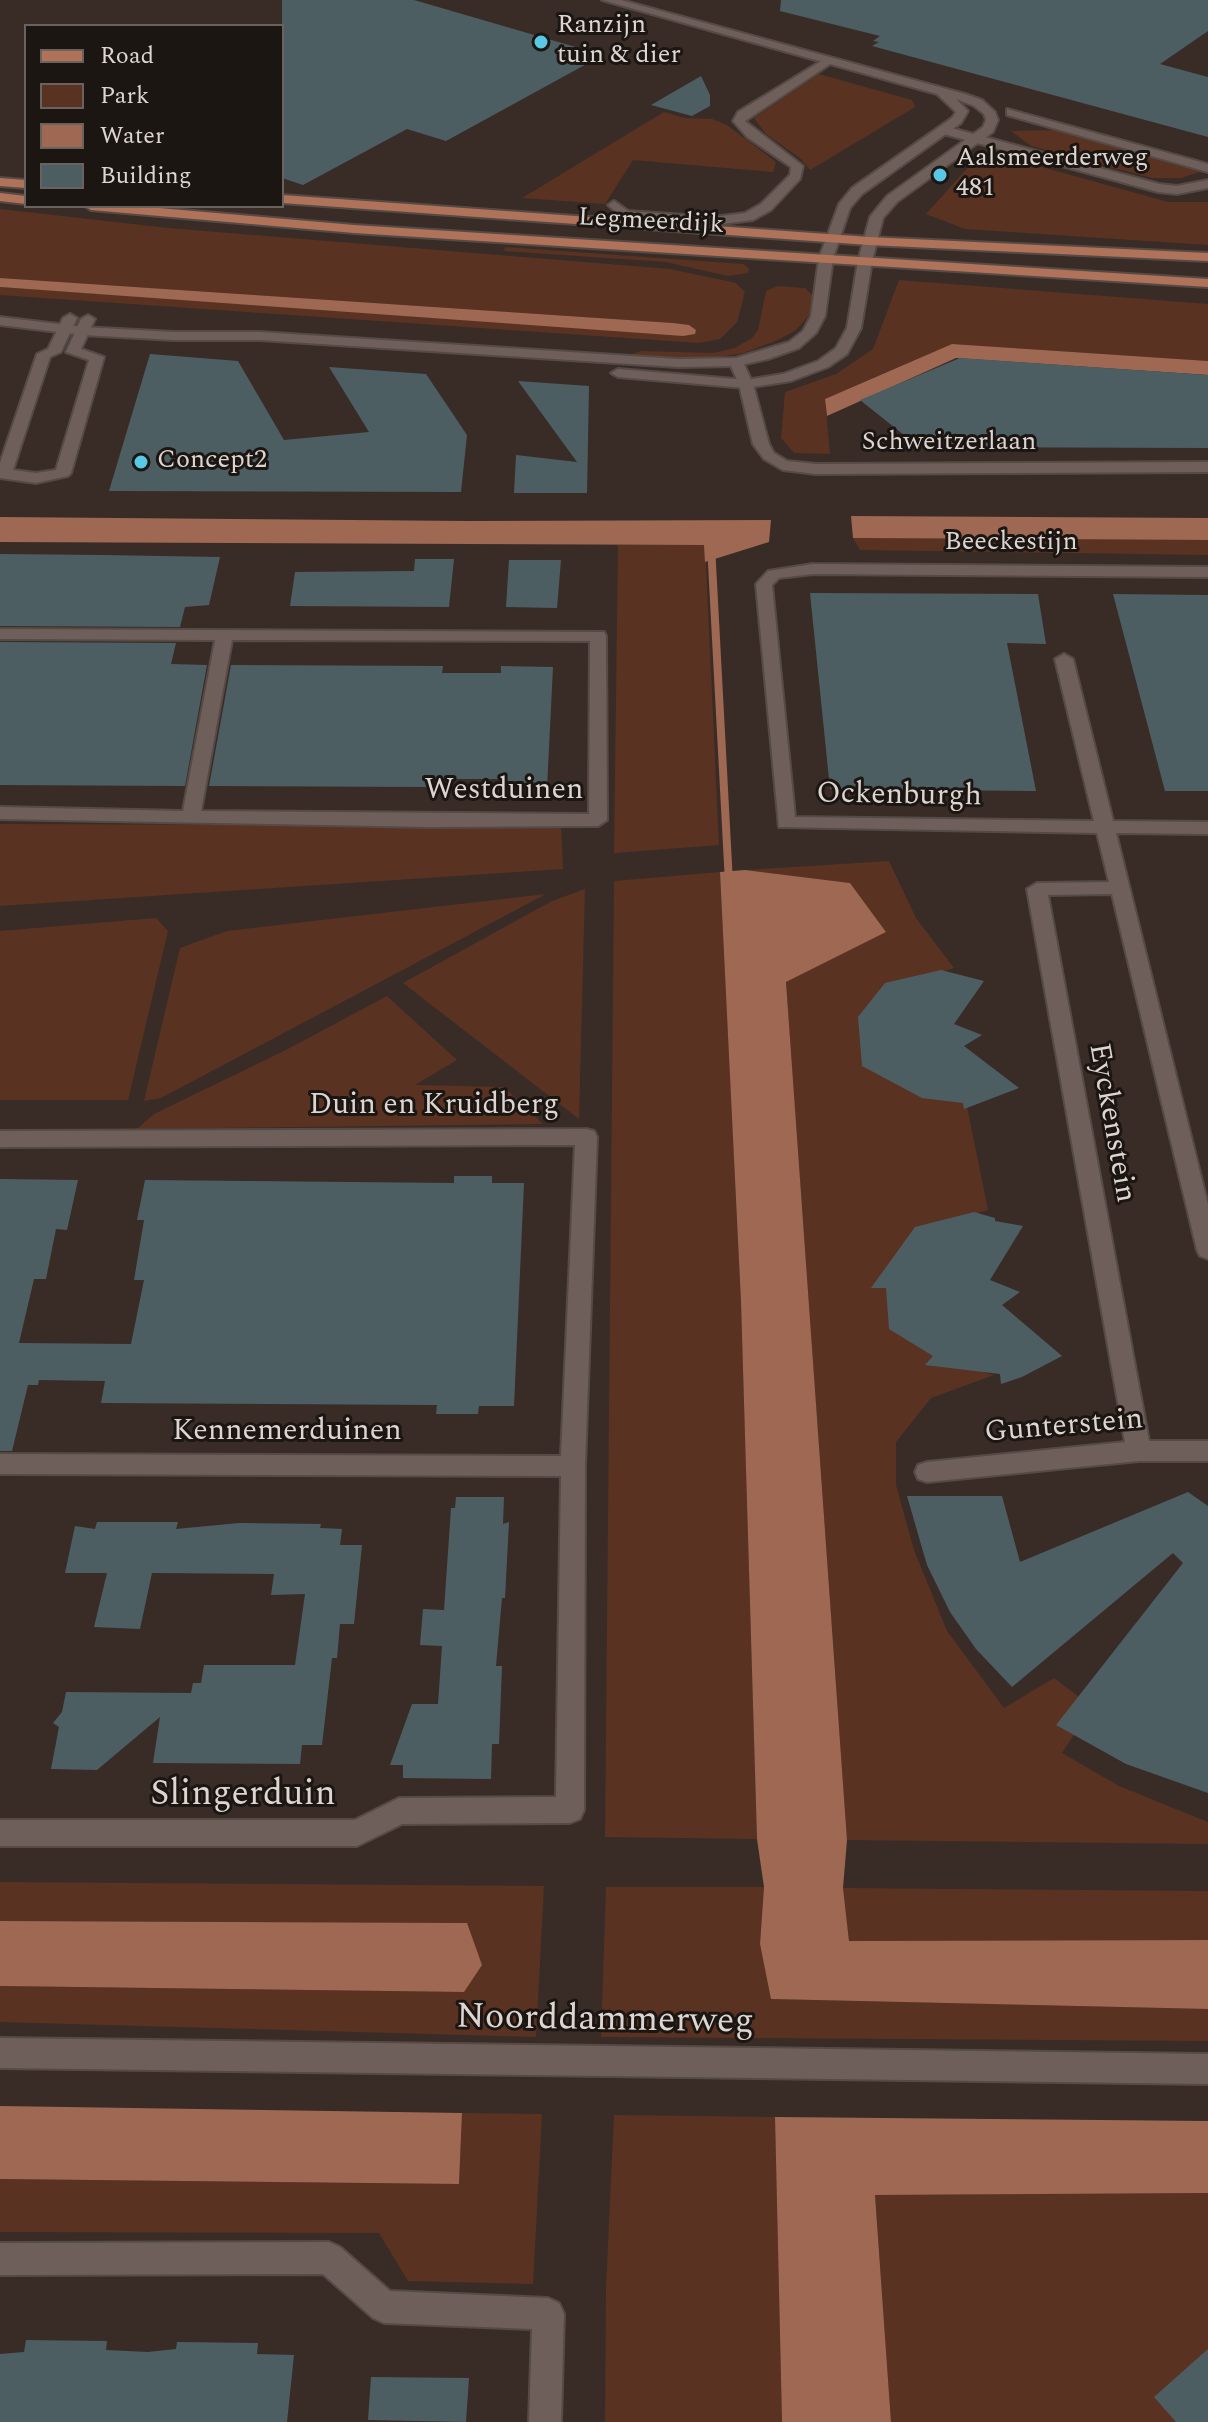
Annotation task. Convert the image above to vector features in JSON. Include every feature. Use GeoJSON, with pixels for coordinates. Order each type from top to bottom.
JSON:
{"type":"FeatureCollection","features":[{"type":"Feature","properties":{"kind":"main road"},"geometry":{"type":"LineString","coordinates":[[0,182],[24,184]]}},
{"type":"Feature","properties":{"kind":"main road"},"geometry":{"type":"LineString","coordinates":[[0,197],[24,200]]}},
{"type":"Feature","properties":{"kind":"main road","name":"Legmeerdijk"},"geometry":{"type":"LineString","coordinates":[[284,199],[869,241],[1208,257]]}},
{"type":"Feature","properties":{"kind":"main road","name":"Legmeerdijk"},"geometry":{"type":"LineString","coordinates":[[114,208],[354,229],[1208,283]]}},
{"type":"Feature","properties":{"kind":"street"},"geometry":{"type":"LineString","coordinates":[[513,354],[613,372],[746,384],[786,378],[823,364],[842,351],[854,328],[869,241],[877,217],[892,199],[989,129],[992,120],[989,112],[978,103],[608,0]]}},
{"type":"Feature","properties":{"kind":"street","name":"Legmeerdijk"},"geometry":{"type":"LineString","coordinates":[[614,205],[624,215],[714,221],[748,217],[766,207],[796,176],[797,166],[751,134],[739,121],[742,115],[827,62]]}},
{"type":"Feature","properties":{"kind":"street"},"geometry":{"type":"LineString","coordinates":[[0,318],[174,336],[259,336],[678,363],[736,362],[794,345],[809,333],[818,316],[826,258],[844,207],[857,191],[957,120],[962,111],[942,93]]}},
{"type":"Feature","properties":{"kind":"street"},"geometry":{"type":"LineString","coordinates":[[1011,112],[1208,168]]}},
{"type":"Feature","properties":{"kind":"street"},"geometry":{"type":"LineString","coordinates":[[944,130],[1158,188],[1177,190],[1208,184]]}},
{"type":"Feature","properties":{"kind":"street"},"geometry":{"type":"LineString","coordinates":[[67,323],[54,352],[44,354],[4,474],[36,478],[63,473],[97,357],[73,352],[86,325]]}},
{"type":"Feature","properties":{"kind":"street","name":"Schweitzerlaan"},"geometry":{"type":"LineString","coordinates":[[736,362],[746,384],[761,444],[769,456],[783,465],[816,469],[1208,467]]}},
{"type":"Feature","properties":{"kind":"street","name":"Beeckestijn"},"geometry":{"type":"LineString","coordinates":[[813,569],[1208,572]]}},
{"type":"Feature","properties":{"kind":"street","name":"Ockenburgh"},"geometry":{"type":"LineString","coordinates":[[813,569],[774,574],[764,584],[786,823],[1208,828]]}},
{"type":"Feature","properties":{"kind":"street","name":"Westduinen"},"geometry":{"type":"LineString","coordinates":[[0,634],[598,636],[598,820],[430,821],[0,813]]}},
{"type":"Feature","properties":{"kind":"street"},"geometry":{"type":"LineString","coordinates":[[191,815],[225,634]]}},
{"type":"Feature","properties":{"kind":"street","name":"Eyckenstein"},"geometry":{"type":"LineString","coordinates":[[1064,659],[1208,1250]]}},
{"type":"Feature","properties":{"kind":"street","name":"Eyckenstein"},"geometry":{"type":"LineString","coordinates":[[1120,888],[1037,889],[1139,1451]]}},
{"type":"Feature","properties":{"kind":"street","name":"Duin en Kruidberg"},"geometry":{"type":"LineString","coordinates":[[0,1139],[586,1137],[573,1466]]}},
{"type":"Feature","properties":{"kind":"street","name":"Gunterstein"},"geometry":{"type":"LineString","coordinates":[[927,1472],[1139,1451],[1208,1451]]}},
{"type":"Feature","properties":{"kind":"street","name":"Kennemerduinen"},"geometry":{"type":"LineString","coordinates":[[0,1464],[573,1466]]}},
{"type":"Feature","properties":{"kind":"street","name":"Slingerduin"},"geometry":{"type":"LineString","coordinates":[[0,1833],[357,1833],[399,1811],[570,1810],[573,1466]]}},
{"type":"Feature","properties":{"kind":"street","name":"Noorddammerweg"},"geometry":{"type":"LineString","coordinates":[[0,2053],[1208,2069]]}},
{"type":"Feature","properties":{"kind":"street"},"geometry":{"type":"LineString","coordinates":[[0,2259],[329,2258],[384,2307],[548,2314],[545,2422]]}},
{"type":"Feature","properties":{"kind":"green space"},"geometry":{"type":"Polygon","coordinates":[[[819,74],[912,100],[915,107],[810,170],[801,159],[766,134],[754,118],[819,74]]]}},
{"type":"Feature","properties":{"kind":"green space"},"geometry":{"type":"Polygon","coordinates":[[[664,112],[685,118],[712,119],[727,125],[776,162],[773,172],[633,160],[605,204],[522,198],[664,112]]]}},
{"type":"Feature","properties":{"kind":"green space"},"geometry":{"type":"Polygon","coordinates":[[[1055,130],[1200,172],[1181,178],[1152,178],[1031,146],[1011,131],[1055,130]]]}},
{"type":"Feature","properties":{"kind":"green space"},"geometry":{"type":"Polygon","coordinates":[[[997,161],[1031,164],[1168,202],[1208,202],[1208,245],[965,229],[926,214],[971,164],[997,161]]]}},
{"type":"Feature","properties":{"kind":"green space"},"geometry":{"type":"Polygon","coordinates":[[[0,209],[168,228],[670,269],[736,283],[745,292],[737,322],[720,339],[699,343],[0,295],[0,287],[695,334],[673,323],[0,278],[0,209]]]}},
{"type":"Feature","properties":{"kind":"green space"},"geometry":{"type":"Polygon","coordinates":[[[505,247],[743,264],[749,268],[748,273],[728,276],[666,262],[504,251],[505,247]]]}},
{"type":"Feature","properties":{"kind":"green space"},"geometry":{"type":"Polygon","coordinates":[[[899,280],[1208,304],[1208,361],[952,344],[825,399],[830,454],[794,453],[781,438],[785,392],[836,374],[873,349],[899,280]]]}},
{"type":"Feature","properties":{"kind":"green space"},"geometry":{"type":"Polygon","coordinates":[[[778,286],[805,288],[814,297],[813,311],[796,330],[778,340],[744,353],[699,360],[630,355],[641,351],[713,353],[735,348],[752,338],[758,330],[766,291],[778,286]]]}},
{"type":"Feature","properties":{"kind":"green space"},"geometry":{"type":"Polygon","coordinates":[[[853,538],[1208,540],[1208,555],[860,550],[853,538]]]}},
{"type":"Feature","properties":{"kind":"green space"},"geometry":{"type":"Polygon","coordinates":[[[618,545],[705,545],[719,845],[614,853],[618,545]]]}},
{"type":"Feature","properties":{"kind":"green space"},"geometry":{"type":"Polygon","coordinates":[[[0,824],[561,826],[563,869],[0,906],[0,824]]]}},
{"type":"Feature","properties":{"kind":"green space"},"geometry":{"type":"Polygon","coordinates":[[[889,861],[916,918],[954,968],[881,992],[962,1082],[988,1210],[931,1226],[930,1340],[983,1372],[994,1375],[931,1398],[896,1442],[896,1485],[914,1550],[947,1631],[1004,1708],[1054,1678],[1092,1707],[1062,1753],[1119,1786],[1208,1822],[1208,1844],[847,1840],[786,982],[886,932],[850,883],[745,870],[889,861]]]}},
{"type":"Feature","properties":{"kind":"green space"},"geometry":{"type":"Polygon","coordinates":[[[720,872],[741,1302],[757,1839],[605,1837],[614,881],[720,872]]]}},
{"type":"Feature","properties":{"kind":"green space"},"geometry":{"type":"Polygon","coordinates":[[[585,889],[579,1119],[403,983],[552,901],[585,889]]]}},
{"type":"Feature","properties":{"kind":"green space"},"geometry":{"type":"Polygon","coordinates":[[[546,894],[161,1098],[144,1101],[180,948],[227,931],[546,894]]]}},
{"type":"Feature","properties":{"kind":"green space"},"geometry":{"type":"Polygon","coordinates":[[[156,918],[168,931],[128,1100],[0,1100],[0,931],[156,918]]]}},
{"type":"Feature","properties":{"kind":"green space"},"geometry":{"type":"Polygon","coordinates":[[[387,996],[457,1060],[415,1085],[504,1087],[543,1124],[137,1129],[154,1114],[286,1050],[387,996]]]}},
{"type":"Feature","properties":{"kind":"green space"},"geometry":{"type":"Polygon","coordinates":[[[0,1882],[544,1886],[536,2037],[0,2022],[0,1986],[463,1992],[467,1923],[0,1921],[0,1882]]]}},
{"type":"Feature","properties":{"kind":"green space"},"geometry":{"type":"Polygon","coordinates":[[[606,1887],[764,1887],[760,1944],[772,1999],[1208,2009],[1208,2041],[601,2037],[606,1887]]]}},
{"type":"Feature","properties":{"kind":"green space"},"geometry":{"type":"Polygon","coordinates":[[[843,1888],[1208,1891],[1208,1940],[849,1941],[843,1888]]]}},
{"type":"Feature","properties":{"kind":"green space"},"geometry":{"type":"Polygon","coordinates":[[[462,2113],[542,2114],[533,2284],[408,2281],[379,2233],[0,2232],[0,2179],[459,2184],[462,2113]]]}},
{"type":"Feature","properties":{"kind":"green space"},"geometry":{"type":"Polygon","coordinates":[[[614,2115],[775,2117],[782,2422],[605,2422],[606,2287],[614,2115]]]}},
{"type":"Feature","properties":{"kind":"green space"},"geometry":{"type":"Polygon","coordinates":[[[1208,2193],[1208,2422],[891,2422],[875,2195],[1208,2193]]]}},
{"type":"Feature","properties":{"kind":"water"},"geometry":{"type":"Polygon","coordinates":[[[0,278],[673,323],[689,325],[696,330],[695,334],[683,336],[0,287],[0,278]]]}},
{"type":"Feature","properties":{"kind":"water"},"geometry":{"type":"Polygon","coordinates":[[[952,344],[1208,361],[1208,375],[956,358],[827,416],[825,399],[952,344]]]}},
{"type":"Feature","properties":{"kind":"water"},"geometry":{"type":"Polygon","coordinates":[[[851,516],[1208,518],[1208,540],[853,538],[851,516]]]}},
{"type":"Feature","properties":{"kind":"water"},"geometry":{"type":"Polygon","coordinates":[[[0,517],[771,520],[769,542],[705,562],[704,545],[0,542],[0,517]]]}},
{"type":"Feature","properties":{"kind":"water"},"geometry":{"type":"Polygon","coordinates":[[[745,870],[850,883],[886,932],[786,982],[847,1840],[843,1888],[849,1941],[1208,1940],[1208,2009],[771,1999],[760,1944],[764,1887],[757,1839],[741,1302],[720,872],[745,870]]]}},
{"type":"Feature","properties":{"kind":"water"},"geometry":{"type":"Polygon","coordinates":[[[0,1921],[467,1923],[482,1965],[464,1992],[0,1986],[0,1921]]]}},
{"type":"Feature","properties":{"kind":"water"},"geometry":{"type":"Polygon","coordinates":[[[0,2106],[462,2113],[459,2184],[0,2179],[0,2106]]]}},
{"type":"Feature","properties":{"kind":"water"},"geometry":{"type":"Polygon","coordinates":[[[775,2117],[1208,2121],[1208,2193],[875,2195],[891,2422],[782,2422],[775,2117]]]}},
{"type":"Feature","properties":{"kind":"building"},"geometry":{"type":"Polygon","coordinates":[[[282,0],[414,0],[603,55],[446,141],[407,129],[303,185],[284,179],[282,0]]]}},
{"type":"Feature","properties":{"kind":"building"},"geometry":{"type":"Polygon","coordinates":[[[781,0],[1208,0],[1208,31],[1160,64],[1208,77],[1208,137],[872,46],[879,42],[873,41],[880,36],[780,11],[781,0]]]}},
{"type":"Feature","properties":{"kind":"building"},"geometry":{"type":"Polygon","coordinates":[[[701,76],[710,95],[710,106],[692,116],[651,105],[701,76]]]}},
{"type":"Feature","properties":{"kind":"building"},"geometry":{"type":"Polygon","coordinates":[[[150,354],[238,361],[284,440],[369,432],[329,367],[426,374],[467,435],[461,492],[109,491],[150,354]]]}},
{"type":"Feature","properties":{"kind":"building"},"geometry":{"type":"Polygon","coordinates":[[[960,358],[1208,375],[1208,448],[919,447],[860,400],[960,358]]]}},
{"type":"Feature","properties":{"kind":"building"},"geometry":{"type":"Polygon","coordinates":[[[518,381],[589,386],[587,493],[514,493],[516,455],[577,462],[518,381]]]}},
{"type":"Feature","properties":{"kind":"building"},"geometry":{"type":"Polygon","coordinates":[[[0,554],[220,557],[209,605],[185,607],[180,627],[0,626],[0,554]]]}},
{"type":"Feature","properties":{"kind":"building"},"geometry":{"type":"Polygon","coordinates":[[[415,559],[454,559],[449,607],[290,606],[295,572],[414,571],[415,559]]]}},
{"type":"Feature","properties":{"kind":"building"},"geometry":{"type":"Polygon","coordinates":[[[509,560],[561,560],[557,608],[506,607],[509,560]]]}},
{"type":"Feature","properties":{"kind":"building"},"geometry":{"type":"Polygon","coordinates":[[[810,593],[1038,594],[1046,644],[1007,643],[1036,791],[830,789],[810,593]]]}},
{"type":"Feature","properties":{"kind":"building"},"geometry":{"type":"Polygon","coordinates":[[[1113,594],[1208,595],[1208,791],[1165,791],[1113,594]]]}},
{"type":"Feature","properties":{"kind":"building"},"geometry":{"type":"Polygon","coordinates":[[[0,642],[176,643],[171,664],[207,665],[185,786],[0,785],[0,642]]]}},
{"type":"Feature","properties":{"kind":"building"},"geometry":{"type":"Polygon","coordinates":[[[231,665],[443,666],[442,673],[501,673],[501,666],[553,667],[547,788],[505,787],[506,779],[432,779],[431,787],[209,786],[231,665]]]}},
{"type":"Feature","properties":{"kind":"building"},"geometry":{"type":"Polygon","coordinates":[[[941,970],[984,981],[954,1024],[982,1035],[964,1046],[1019,1088],[964,1109],[963,1103],[922,1098],[862,1066],[858,1017],[885,983],[941,970]]]}},
{"type":"Feature","properties":{"kind":"building"},"geometry":{"type":"Polygon","coordinates":[[[454,1176],[492,1176],[492,1183],[524,1183],[514,1406],[479,1406],[478,1414],[436,1414],[437,1405],[101,1403],[105,1381],[39,1380],[38,1385],[28,1385],[12,1451],[0,1451],[0,1179],[78,1180],[67,1230],[56,1229],[46,1279],[34,1279],[19,1343],[131,1344],[144,1280],[134,1280],[144,1220],[137,1220],[145,1180],[454,1183],[454,1176]]]}},
{"type":"Feature","properties":{"kind":"building"},"geometry":{"type":"Polygon","coordinates":[[[974,1212],[995,1218],[995,1221],[1023,1226],[990,1280],[1020,1292],[1002,1305],[1062,1356],[1001,1384],[1000,1374],[925,1365],[933,1356],[889,1329],[886,1288],[871,1288],[915,1227],[974,1212]]]}},
{"type":"Feature","properties":{"kind":"building"},"geometry":{"type":"Polygon","coordinates":[[[1188,1492],[1208,1506],[1208,1793],[1126,1764],[1056,1725],[1183,1563],[1173,1553],[1012,1687],[976,1649],[950,1612],[927,1565],[907,1496],[1002,1496],[1020,1562],[1188,1492]]]}},
{"type":"Feature","properties":{"kind":"building"},"geometry":{"type":"Polygon","coordinates":[[[456,1497],[504,1497],[503,1524],[509,1522],[505,1598],[502,1598],[496,1666],[502,1666],[499,1744],[492,1744],[491,1779],[403,1778],[403,1765],[390,1765],[412,1704],[438,1704],[442,1646],[420,1645],[423,1609],[444,1610],[451,1508],[455,1508],[456,1497]]]}},
{"type":"Feature","properties":{"kind":"building"},"geometry":{"type":"Polygon","coordinates":[[[97,1522],[178,1522],[176,1529],[239,1523],[321,1524],[320,1528],[342,1529],[340,1545],[362,1545],[354,1624],[340,1624],[337,1658],[332,1658],[322,1745],[302,1745],[300,1764],[153,1763],[160,1717],[97,1770],[51,1769],[59,1727],[53,1723],[62,1712],[66,1692],[191,1693],[193,1683],[201,1683],[204,1665],[295,1665],[305,1594],[271,1595],[274,1574],[152,1573],[140,1629],[94,1627],[107,1573],[65,1573],[75,1526],[95,1529],[97,1522]]]}},
{"type":"Feature","properties":{"kind":"building"},"geometry":{"type":"Polygon","coordinates":[[[26,2340],[107,2341],[106,2350],[148,2352],[176,2349],[177,2342],[258,2343],[257,2354],[294,2355],[287,2422],[0,2422],[0,2354],[24,2352],[26,2340]]]}},
{"type":"Feature","properties":{"kind":"building"},"geometry":{"type":"Polygon","coordinates":[[[1208,2349],[1208,2422],[1176,2422],[1154,2397],[1208,2349]]]}},
{"type":"Feature","properties":{"kind":"building"},"geometry":{"type":"Polygon","coordinates":[[[371,2377],[469,2378],[466,2422],[368,2420],[371,2377]]]}},
{"type":"Feature","properties":{"kind":"waterway"},"geometry":{"type":"LineString","coordinates":[[711,545],[729,883]]}},
{"type":"Feature","properties":{"kind":"place","name":"Ranzijn tuin & dier"},"geometry":{"type":"Point","coordinates":[541,42]}},
{"type":"Feature","properties":{"kind":"place","name":"Aalsmeerderweg 481"},"geometry":{"type":"Point","coordinates":[940,175]}},
{"type":"Feature","properties":{"kind":"place","name":"Concept2"},"geometry":{"type":"Point","coordinates":[141,462]}}]}
